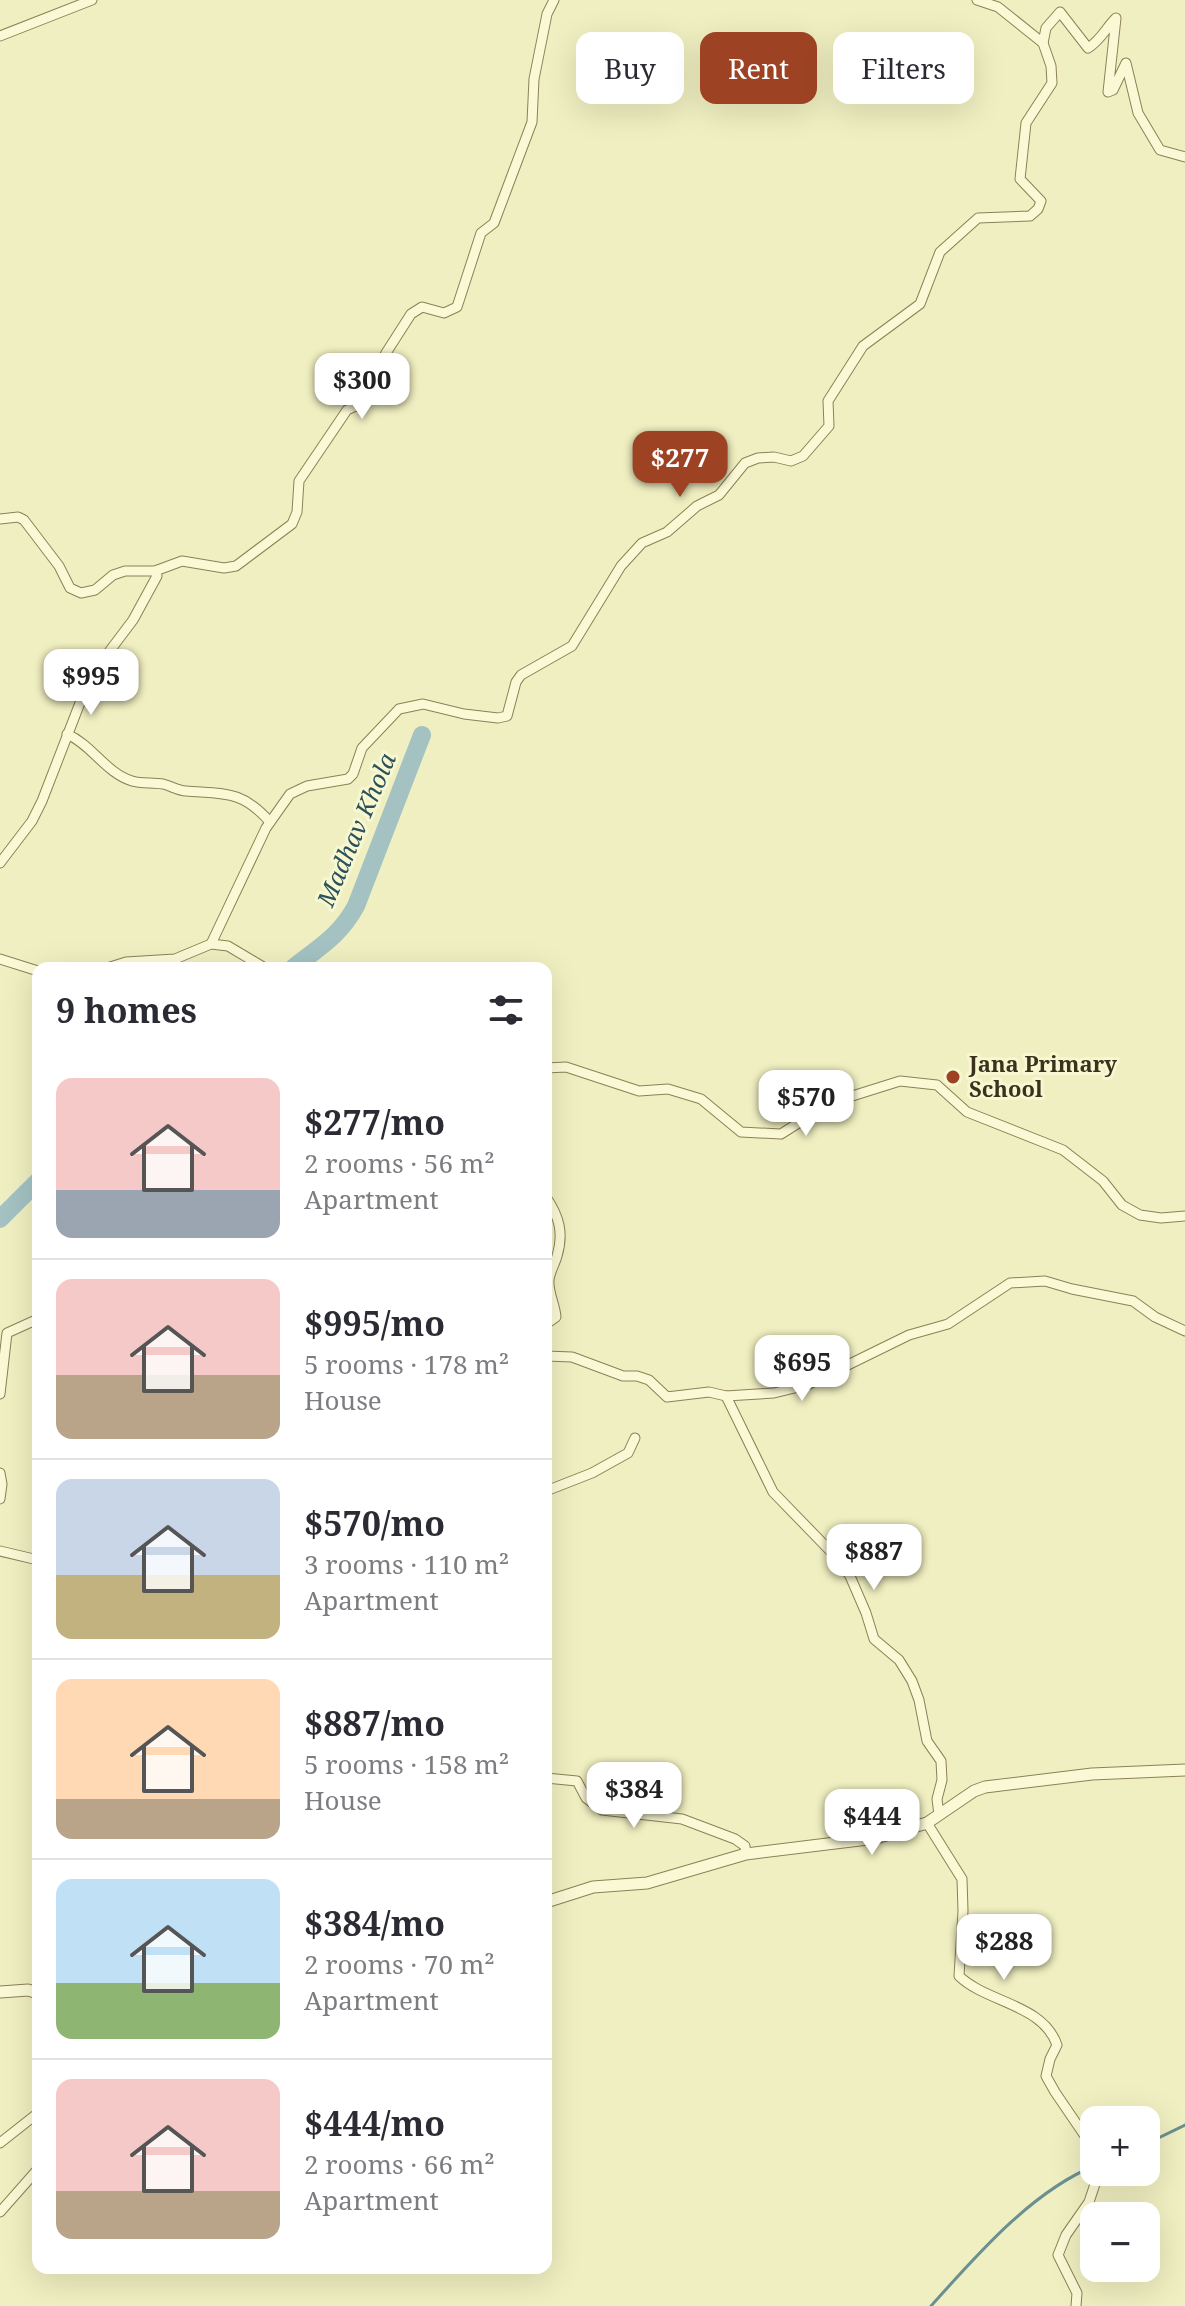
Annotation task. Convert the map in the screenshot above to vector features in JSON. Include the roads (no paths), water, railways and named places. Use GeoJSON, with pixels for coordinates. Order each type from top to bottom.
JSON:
{"type":"FeatureCollection","features":[{"type":"Feature","properties":{"kind":"street"},"geometry":{"type":"LineString","coordinates":[[0,36],[92,0]]}},
{"type":"Feature","properties":{"kind":"street"},"geometry":{"type":"LineString","coordinates":[[0,519],[18,517],[29,525],[59,566],[70,588],[81,593],[95,590],[119,572],[155,571],[182,561],[224,568],[236,566],[292,524],[297,512],[299,481],[347,410],[362,403],[386,353],[411,314],[422,307],[444,313],[457,307],[481,233],[494,223],[532,122],[534,79],[547,14],[554,0]]}},
{"type":"Feature","properties":{"kind":"street"},"geometry":{"type":"LineString","coordinates":[[977,0],[998,7],[1043,43]]}},
{"type":"Feature","properties":{"kind":"street"},"geometry":{"type":"LineString","coordinates":[[211,944],[270,822],[290,794],[299,788],[348,779],[353,774],[362,748],[399,709],[423,704],[464,714],[498,718],[507,716],[516,682],[521,675],[572,646],[621,566],[642,543],[667,532],[697,506],[719,495],[745,463],[774,457],[791,461],[803,456],[829,426],[828,401],[863,346],[920,304],[940,252],[978,218],[1030,216],[1038,209],[1041,201],[1038,196],[1020,179],[1026,123],[1052,83],[1051,66],[1043,43],[1046,28],[1053,17],[1060,12],[1088,48],[1097,43],[1116,18],[1108,92],[1113,90],[1126,63],[1138,113],[1160,150],[1185,157]]}},
{"type":"Feature","properties":{"kind":"street"},"geometry":{"type":"LineString","coordinates":[[0,863],[18,842],[37,811],[90,677],[133,620],[157,576],[155,571]]}},
{"type":"Feature","properties":{"kind":"street"},"geometry":{"type":"LineString","coordinates":[[67,734],[83,742],[114,771],[131,781],[167,785],[184,791],[225,793],[256,808],[270,822]]}},
{"type":"Feature","properties":{"kind":"street"},"geometry":{"type":"LineString","coordinates":[[126,962],[175,959],[211,944],[228,946],[255,962]]}},
{"type":"Feature","properties":{"kind":"street"},"geometry":{"type":"LineString","coordinates":[[0,959],[32,969]]}},
{"type":"Feature","properties":{"kind":"street"},"geometry":{"type":"LineString","coordinates":[[552,1068],[566,1067],[639,1091],[668,1089],[701,1099],[741,1132],[781,1134],[830,1103],[900,1081],[937,1085],[967,1112],[1063,1150],[1103,1181],[1122,1205],[1140,1215],[1161,1218],[1185,1216]]}},
{"type":"Feature","properties":{"kind":"street"},"geometry":{"type":"LineString","coordinates":[[552,1209],[560,1225],[560,1241],[552,1269]]}},
{"type":"Feature","properties":{"kind":"street"},"geometry":{"type":"LineString","coordinates":[[552,1356],[572,1357],[623,1376],[649,1380],[667,1397],[709,1392],[726,1396],[774,1393],[807,1385],[909,1335],[948,1324],[1010,1283],[1045,1281],[1133,1301],[1155,1317],[1185,1331]]}},
{"type":"Feature","properties":{"kind":"street"},"geometry":{"type":"LineString","coordinates":[[552,1298],[556,1317],[552,1320]]}},
{"type":"Feature","properties":{"kind":"street"},"geometry":{"type":"LineString","coordinates":[[0,1394],[7,1333],[32,1321]]}},
{"type":"Feature","properties":{"kind":"street"},"geometry":{"type":"LineString","coordinates":[[726,1396],[773,1492],[839,1560],[850,1576],[874,1639],[899,1660],[912,1681],[927,1741],[941,1761],[942,1780],[937,1799],[939,1815]]}},
{"type":"Feature","properties":{"kind":"street"},"geometry":{"type":"LineString","coordinates":[[552,1489],[592,1473],[628,1453],[635,1438]]}},
{"type":"Feature","properties":{"kind":"street"},"geometry":{"type":"LineString","coordinates":[[0,1473],[0,1499]]}},
{"type":"Feature","properties":{"kind":"street"},"geometry":{"type":"LineString","coordinates":[[0,1551],[32,1559]]}},
{"type":"Feature","properties":{"kind":"street"},"geometry":{"type":"LineString","coordinates":[[552,1900],[593,1887],[647,1883],[746,1854],[876,1838],[927,1823],[974,1791],[985,1787],[1092,1774],[1185,1770]]}},
{"type":"Feature","properties":{"kind":"street"},"geometry":{"type":"LineString","coordinates":[[552,1779],[577,1781],[586,1798],[602,1810],[682,1819],[735,1839],[745,1846],[746,1854]]}},
{"type":"Feature","properties":{"kind":"street"},"geometry":{"type":"LineString","coordinates":[[927,1823],[962,1879],[959,1976],[967,1984],[1017,2006],[1054,2035],[1057,2045],[1046,2076],[1080,2129]]}},
{"type":"Feature","properties":{"kind":"street"},"geometry":{"type":"LineString","coordinates":[[0,1992],[32,1991]]}},
{"type":"Feature","properties":{"kind":"street"},"geometry":{"type":"LineString","coordinates":[[0,2143],[32,2118]]}},
{"type":"Feature","properties":{"kind":"street"},"geometry":{"type":"LineString","coordinates":[[0,2212],[32,2176]]}},
{"type":"Feature","properties":{"kind":"street"},"geometry":{"type":"LineString","coordinates":[[1076,2306],[1077,2293],[1058,2255],[1066,2235],[1089,2202],[1094,2186]]}},
{"type":"Feature","properties":{"kind":"waterway","name":"Madhav Khola"},"geometry":{"type":"LineString","coordinates":[[301,962],[335,934],[356,906],[422,735]]}},
{"type":"Feature","properties":{"kind":"waterway","name":"Madhav Khola"},"geometry":{"type":"LineString","coordinates":[[0,1219],[32,1187]]}},
{"type":"Feature","properties":{"kind":"waterway"},"geometry":{"type":"LineString","coordinates":[[1160,2137],[1185,2125]]}},
{"type":"Feature","properties":{"kind":"waterway"},"geometry":{"type":"LineString","coordinates":[[931,2306],[1006,2227],[1048,2192],[1080,2173]]}},
{"type":"Feature","properties":{"kind":"place","name":"Jana Primary School"},"geometry":{"type":"Point","coordinates":[953,1077]}}]}
